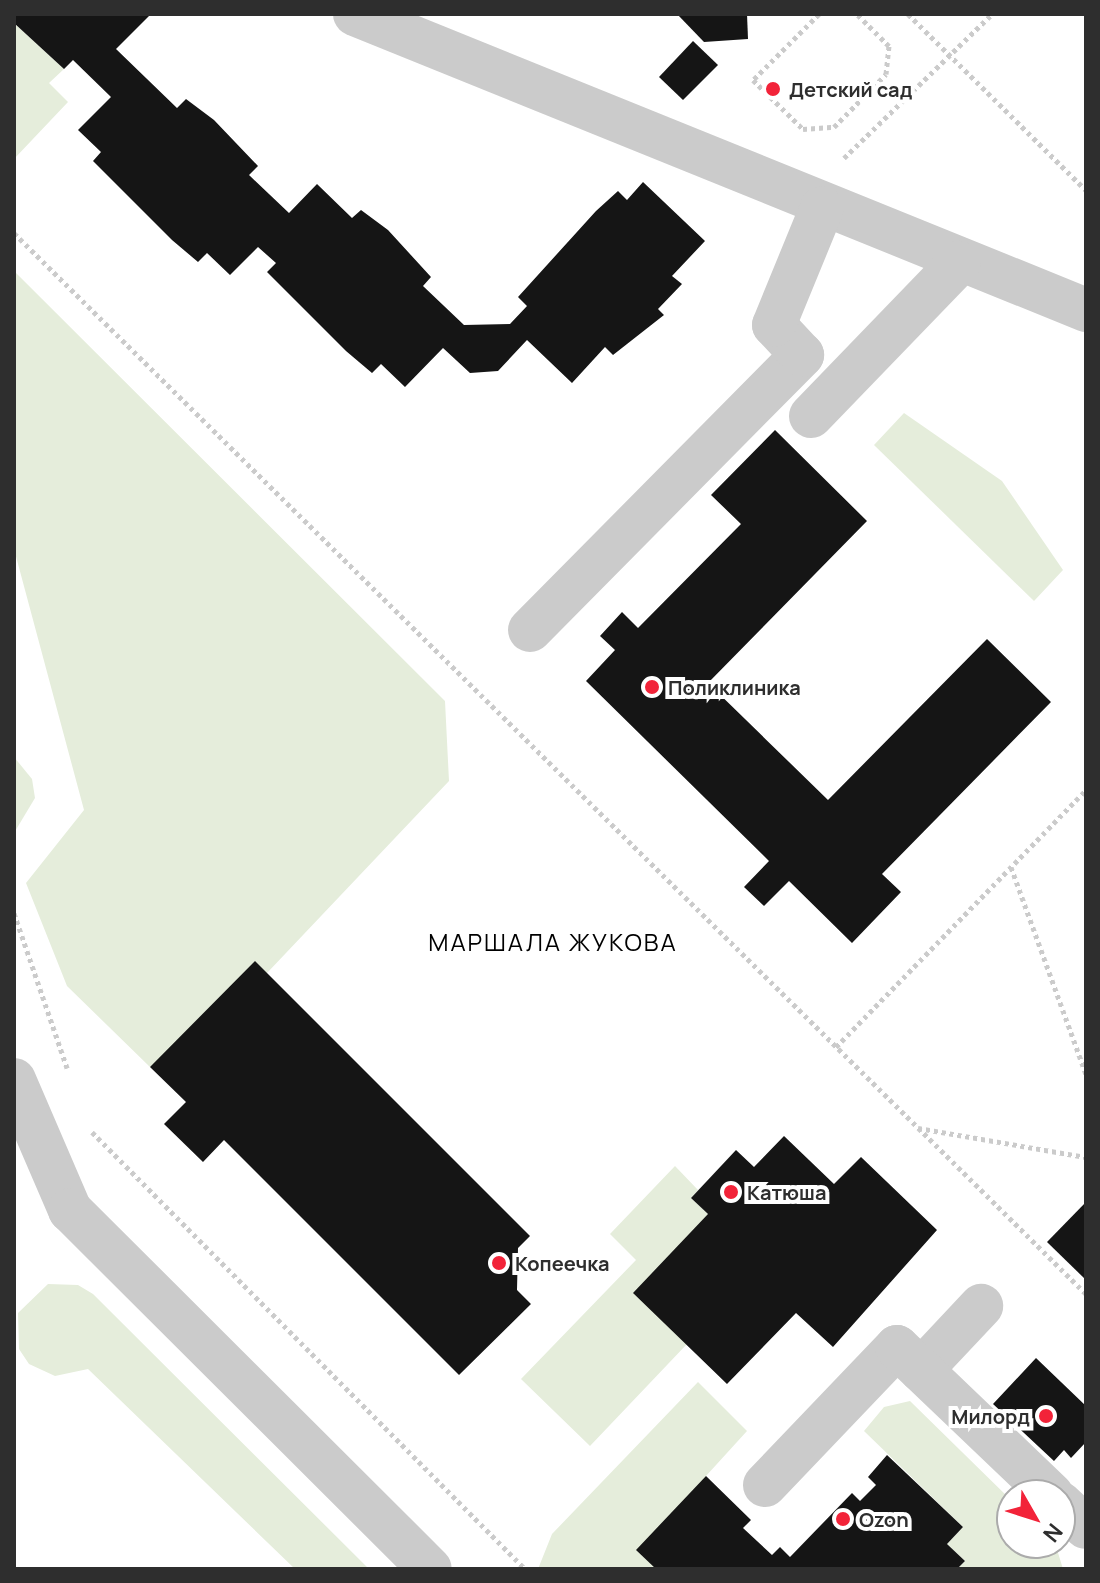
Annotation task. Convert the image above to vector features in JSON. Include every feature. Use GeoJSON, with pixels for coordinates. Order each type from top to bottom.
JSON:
{"type":"FeatureCollection","features":[{"type":"Feature","properties":{"kind":"street"},"geometry":{"type":"LineString","coordinates":[[355,14],[822,208],[1086,310]]}},
{"type":"Feature","properties":{"kind":"street"},"geometry":{"type":"LineString","coordinates":[[530,630],[802,355],[774,325],[822,208]]}},
{"type":"Feature","properties":{"kind":"street"},"geometry":{"type":"LineString","coordinates":[[811,416],[959,263]]}},
{"type":"Feature","properties":{"kind":"street"},"geometry":{"type":"LineString","coordinates":[[17,1100],[70,1210],[430,1569]]}},
{"type":"Feature","properties":{"kind":"street"},"geometry":{"type":"LineString","coordinates":[[921,1370],[981,1306]]}},
{"type":"Feature","properties":{"kind":"street"},"geometry":{"type":"LineString","coordinates":[[765,1485],[897,1347],[1035,1479]]}},
{"type":"Feature","properties":{"kind":"path"},"geometry":{"type":"LineString","coordinates":[[819,14],[753,80],[803,129],[834,127],[886,74],[889,46],[857,14]]}},
{"type":"Feature","properties":{"kind":"path"},"geometry":{"type":"LineString","coordinates":[[908,14],[1086,190]]}},
{"type":"Feature","properties":{"kind":"path"},"geometry":{"type":"LineString","coordinates":[[844,158],[992,14]]}},
{"type":"Feature","properties":{"kind":"path"},"geometry":{"type":"LineString","coordinates":[[14,233],[1086,1294]]}},
{"type":"Feature","properties":{"kind":"path"},"geometry":{"type":"LineString","coordinates":[[836,1047],[1086,790]]}},
{"type":"Feature","properties":{"kind":"path"},"geometry":{"type":"LineString","coordinates":[[1011,867],[1086,1074]]}},
{"type":"Feature","properties":{"kind":"path"},"geometry":{"type":"LineString","coordinates":[[14,913],[73,1085]]}},
{"type":"Feature","properties":{"kind":"path"},"geometry":{"type":"LineString","coordinates":[[87,1128],[525,1569]]}},
{"type":"Feature","properties":{"kind":"path"},"geometry":{"type":"LineString","coordinates":[[918,1128],[1086,1157]]}},
{"type":"Feature","properties":{"kind":"green space"},"geometry":{"type":"Polygon","coordinates":[[[14,23],[64,69],[49,83],[68,102],[14,159],[14,23]]]}},
{"type":"Feature","properties":{"kind":"green space"},"geometry":{"type":"Polygon","coordinates":[[[14,271],[445,701],[449,781],[267,973],[150,1067],[67,986],[26,883],[84,810],[14,549],[14,271]]]}},
{"type":"Feature","properties":{"kind":"green space"},"geometry":{"type":"Polygon","coordinates":[[[904,413],[1002,481],[1063,570],[1034,601],[874,445],[904,413]]]}},
{"type":"Feature","properties":{"kind":"green space"},"geometry":{"type":"Polygon","coordinates":[[[14,757],[32,779],[35,798],[14,833],[14,757]]]}},
{"type":"Feature","properties":{"kind":"green space"},"geometry":{"type":"Polygon","coordinates":[[[675,1166],[698,1190],[691,1198],[708,1214],[687,1344],[590,1446],[521,1379],[636,1260],[610,1234],[675,1166]]]}},
{"type":"Feature","properties":{"kind":"green space"},"geometry":{"type":"Polygon","coordinates":[[[48,1284],[78,1285],[93,1294],[369,1569],[295,1569],[88,1369],[55,1376],[29,1364],[19,1349],[18,1313],[48,1284]]]}},
{"type":"Feature","properties":{"kind":"green space"},"geometry":{"type":"Polygon","coordinates":[[[698,1382],[747,1431],[706,1476],[656,1569],[538,1569],[552,1534],[698,1382]]]}},
{"type":"Feature","properties":{"kind":"green space"},"geometry":{"type":"Polygon","coordinates":[[[910,1401],[996,1485],[996,1559],[1060,1559],[1063,1569],[957,1569],[965,1561],[947,1544],[963,1527],[864,1431],[884,1407],[910,1401]]]}},
{"type":"Feature","properties":{"kind":"building"},"geometry":{"type":"Polygon","coordinates":[[[14,14],[151,14],[116,49],[177,108],[186,99],[214,120],[258,166],[249,175],[289,213],[317,184],[352,218],[361,210],[388,230],[431,277],[423,286],[464,325],[510,324],[527,306],[518,297],[596,211],[618,191],[627,200],[643,182],[705,241],[672,276],[682,284],[658,309],[664,315],[613,355],[605,347],[572,383],[527,340],[498,371],[470,373],[443,348],[405,387],[381,364],[372,373],[346,351],[267,272],[276,263],[258,247],[230,275],[207,253],[198,262],[172,240],[93,161],[101,152],[78,130],[111,97],[73,60],[64,69],[14,23],[14,14]]]}},
{"type":"Feature","properties":{"kind":"building"},"geometry":{"type":"Polygon","coordinates":[[[677,14],[747,14],[748,39],[704,42],[677,14]]]}},
{"type":"Feature","properties":{"kind":"building"},"geometry":{"type":"Polygon","coordinates":[[[693,41],[718,65],[683,100],[659,77],[693,41]]]}},
{"type":"Feature","properties":{"kind":"building","name":"Поликлиника"},"geometry":{"type":"Polygon","coordinates":[[[775,430],[867,521],[708,683],[828,800],[987,639],[1051,702],[882,874],[901,892],[852,943],[789,881],[764,906],[744,887],[769,861],[586,681],[615,650],[600,636],[622,612],[638,628],[741,524],[711,495],[775,430]]]}},
{"type":"Feature","properties":{"kind":"building"},"geometry":{"type":"Polygon","coordinates":[[[255,961],[530,1236],[518,1248],[517,1290],[531,1304],[459,1375],[224,1140],[203,1162],[164,1124],[186,1102],[150,1067],[255,961]]]}},
{"type":"Feature","properties":{"kind":"building"},"geometry":{"type":"Polygon","coordinates":[[[784,1136],[834,1184],[861,1157],[937,1230],[833,1347],[796,1313],[727,1384],[633,1293],[708,1214],[691,1198],[736,1150],[754,1167],[784,1136]]]}},
{"type":"Feature","properties":{"kind":"building"},"geometry":{"type":"Polygon","coordinates":[[[1086,1202],[1086,1280],[1047,1242],[1086,1202]]]}},
{"type":"Feature","properties":{"kind":"building","name":"Милорд"},"geometry":{"type":"Polygon","coordinates":[[[1036,1358],[1086,1406],[1086,1442],[1071,1458],[1064,1450],[1054,1461],[993,1404],[1036,1358]]]}},
{"type":"Feature","properties":{"kind":"building"},"geometry":{"type":"Polygon","coordinates":[[[887,1455],[963,1527],[947,1544],[965,1561],[957,1569],[656,1569],[636,1550],[706,1476],[751,1520],[743,1528],[772,1555],[780,1547],[790,1557],[852,1493],[860,1501],[876,1485],[868,1477],[887,1455]]]}},
{"type":"Feature","properties":{"kind":"place","name":"Детский сад"},"geometry":{"type":"Point","coordinates":[773,89]}},
{"type":"Feature","properties":{"kind":"place","name":"Поликлиника"},"geometry":{"type":"Point","coordinates":[652,687]}},
{"type":"Feature","properties":{"kind":"place","name":"Катюша"},"geometry":{"type":"Point","coordinates":[731,1192]}},
{"type":"Feature","properties":{"kind":"place","name":"Копеечка"},"geometry":{"type":"Point","coordinates":[499,1263]}},
{"type":"Feature","properties":{"kind":"place","name":"Милорд"},"geometry":{"type":"Point","coordinates":[1046,1416]}},
{"type":"Feature","properties":{"kind":"place","name":"Ozon"},"geometry":{"type":"Point","coordinates":[843,1519]}},
{"type":"Feature","properties":{"kind":"district","name":"МАРШАЛА ЖУКОВА"},"geometry":{"type":"Point","coordinates":[553,942]}}]}
